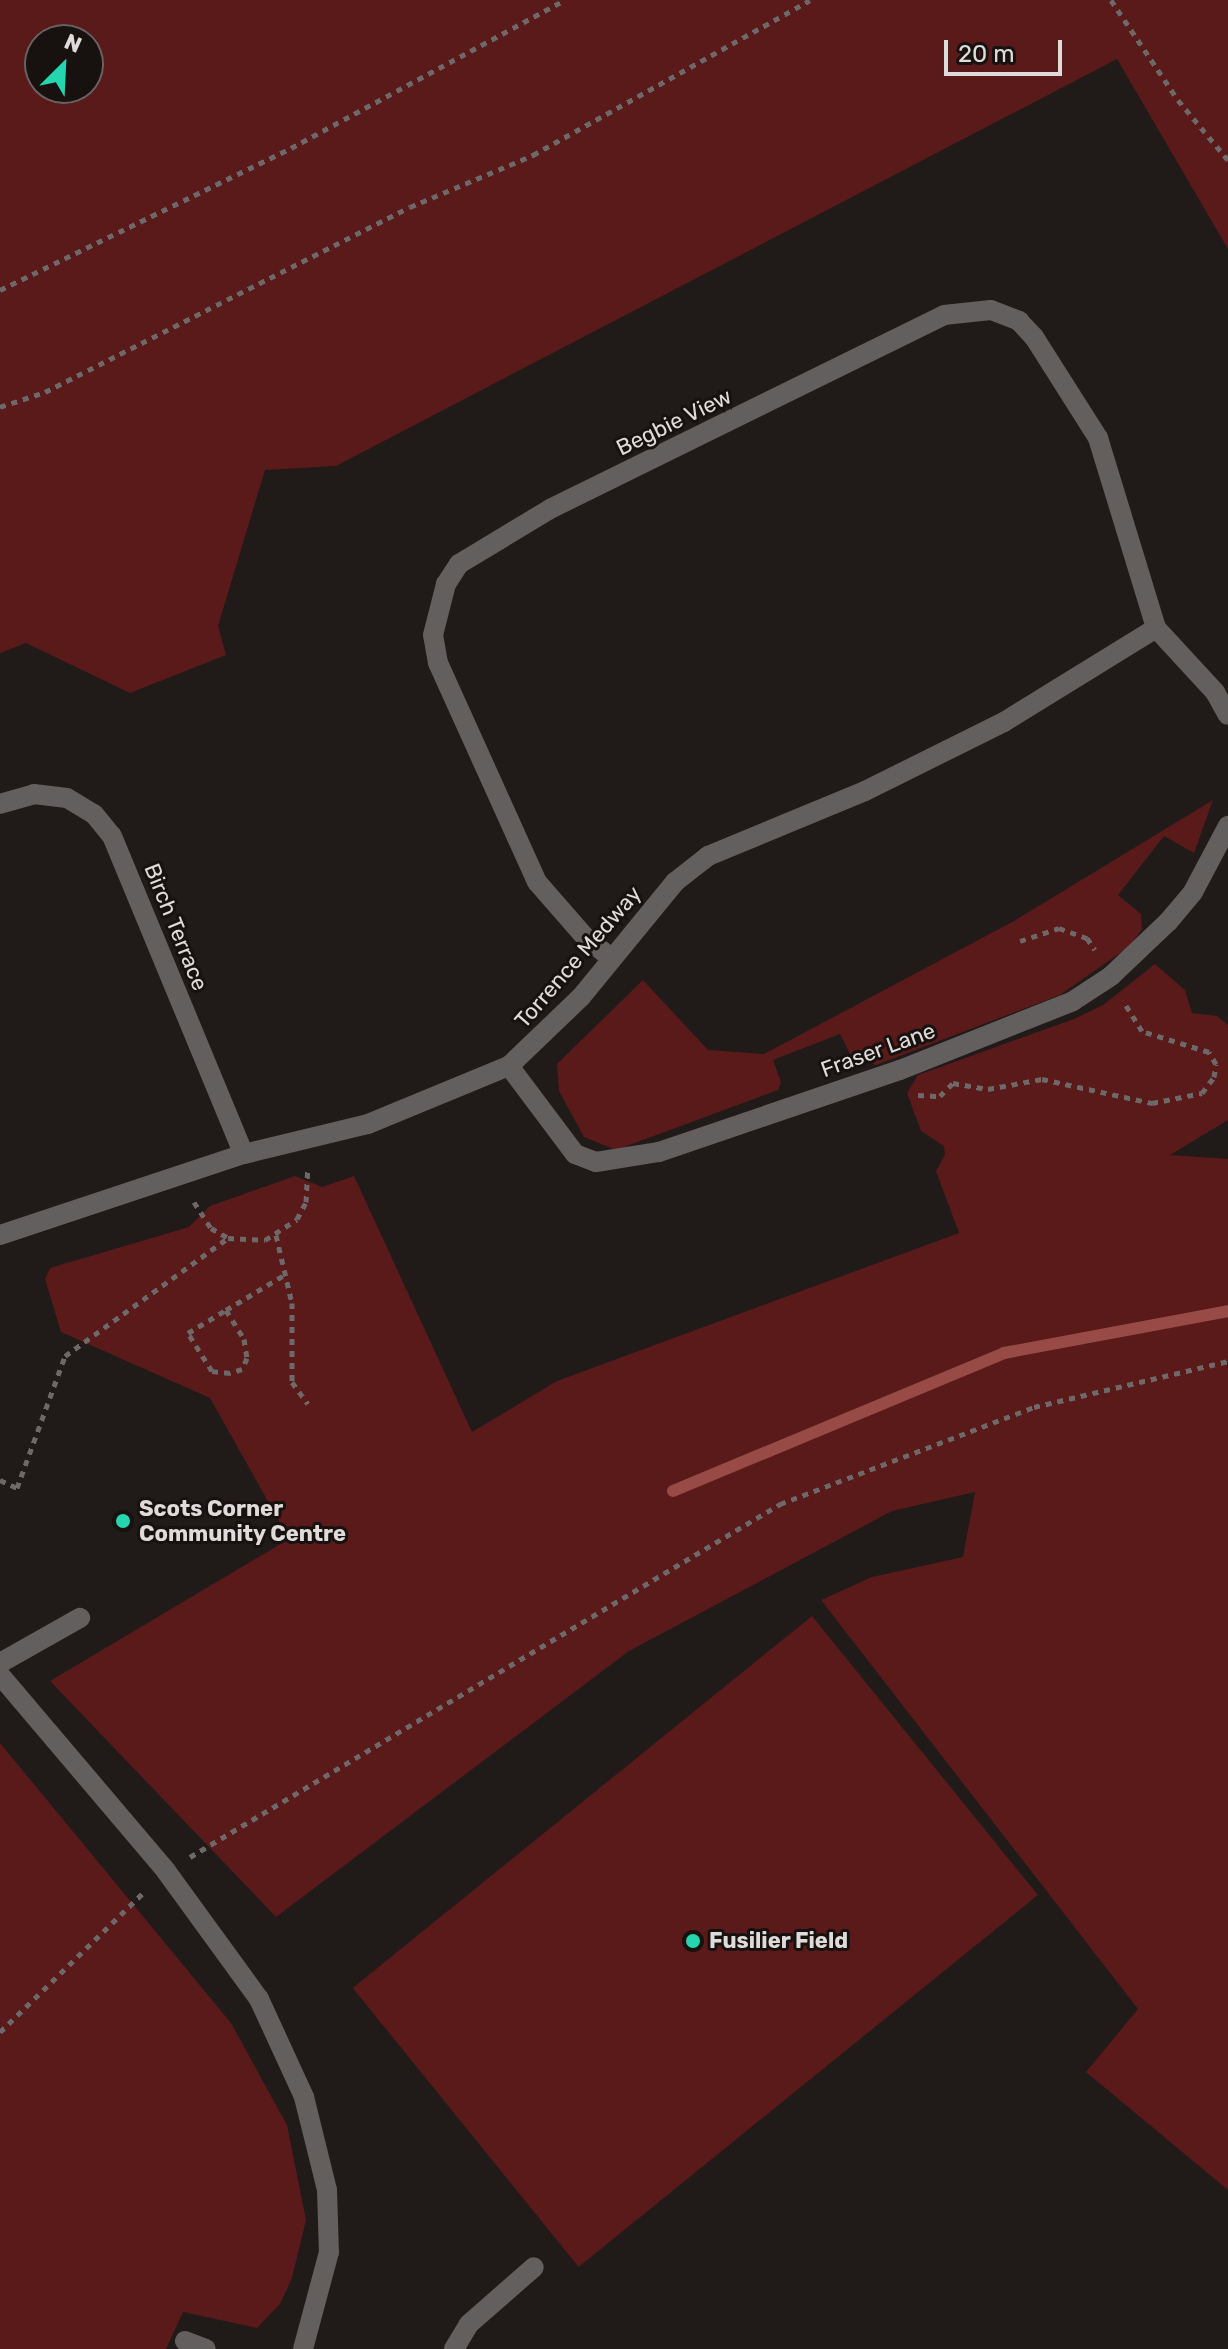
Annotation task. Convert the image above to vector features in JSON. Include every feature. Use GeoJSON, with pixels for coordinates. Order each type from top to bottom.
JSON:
{"type":"FeatureCollection","features":[{"type":"Feature","properties":{"kind":"street","name":"Begbie View"},"geometry":{"type":"LineString","coordinates":[[611,958],[556,907],[537,882],[438,663],[433,635],[438,606],[459,564],[550,509],[944,315],[991,310],[1019,321],[1034,337],[1098,438],[1156,628]]}},
{"type":"Feature","properties":{"kind":"street"},"geometry":{"type":"LineString","coordinates":[[1156,628],[1215,692],[1228,715]]}},
{"type":"Feature","properties":{"kind":"street","name":"Torrence Medway"},"geometry":{"type":"LineString","coordinates":[[0,1235],[244,1154],[305,1143],[368,1124],[509,1066],[581,997],[675,882],[708,856],[865,791],[1004,722],[1156,628]]}},
{"type":"Feature","properties":{"kind":"street","name":"Birch Terrace"},"geometry":{"type":"LineString","coordinates":[[0,804],[34,794],[67,798],[94,814],[112,836],[244,1154]]}},
{"type":"Feature","properties":{"kind":"street","name":"Fraser Lane"},"geometry":{"type":"LineString","coordinates":[[509,1066],[575,1154],[596,1162],[659,1152],[900,1070],[1073,1001],[1111,976],[1193,892],[1228,826]]}},
{"type":"Feature","properties":{"kind":"street"},"geometry":{"type":"LineString","coordinates":[[0,1663],[80,1618]]}},
{"type":"Feature","properties":{"kind":"street"},"geometry":{"type":"LineString","coordinates":[[0,1675],[166,1871],[259,1999],[304,2097],[327,2190],[329,2252],[303,2349]]}},
{"type":"Feature","properties":{"kind":"street"},"geometry":{"type":"LineString","coordinates":[[454,2349],[469,2324],[534,2267]]}},
{"type":"Feature","properties":{"kind":"street"},"geometry":{"type":"LineString","coordinates":[[185,2341],[206,2349]]}},
{"type":"Feature","properties":{"kind":"path"},"geometry":{"type":"LineString","coordinates":[[0,290],[291,148],[565,0]]}},
{"type":"Feature","properties":{"kind":"path"},"geometry":{"type":"LineString","coordinates":[[0,407],[45,392],[410,207],[533,155],[810,0]]}},
{"type":"Feature","properties":{"kind":"path"},"geometry":{"type":"LineString","coordinates":[[1111,0],[1178,100],[1228,160]]}},
{"type":"Feature","properties":{"kind":"path"},"geometry":{"type":"LineString","coordinates":[[900,1070],[914,1094],[926,1099],[940,1096],[953,1083],[988,1089],[1042,1079],[1152,1103],[1202,1093],[1214,1077],[1216,1064],[1209,1052],[1142,1031],[1087,938],[1074,930],[1059,928],[1020,941]]}},
{"type":"Feature","properties":{"kind":"path"},"geometry":{"type":"LineString","coordinates":[[183,1174],[198,1215],[228,1238],[246,1242],[276,1235],[297,1219],[306,1202],[310,1184],[305,1143]]}},
{"type":"Feature","properties":{"kind":"path"},"geometry":{"type":"LineString","coordinates":[[276,1235],[292,1303],[292,1382],[308,1404]]}},
{"type":"Feature","properties":{"kind":"path"},"geometry":{"type":"LineString","coordinates":[[0,1480],[17,1488],[65,1356],[228,1238]]}},
{"type":"Feature","properties":{"kind":"path"},"geometry":{"type":"LineString","coordinates":[[226,1310],[244,1339],[247,1358],[242,1369],[230,1373],[212,1371],[188,1333],[226,1310],[286,1274]]}},
{"type":"Feature","properties":{"kind":"path"},"geometry":{"type":"LineString","coordinates":[[0,2032],[166,1871],[780,1504],[1034,1407],[1228,1361]]}},
{"type":"Feature","properties":{"kind":"shaded area"},"geometry":{"type":"Polygon","coordinates":[[[0,0],[1228,0],[1228,249],[1117,59],[336,466],[265,470],[218,626],[226,655],[130,693],[26,643],[0,653],[0,0]]]}},
{"type":"Feature","properties":{"kind":"shaded area"},"geometry":{"type":"Polygon","coordinates":[[[1213,800],[1194,853],[1164,836],[1118,895],[1141,914],[1142,929],[1130,946],[1060,995],[876,1065],[851,1056],[840,1034],[773,1060],[781,1082],[778,1090],[616,1150],[584,1137],[559,1091],[557,1064],[643,980],[708,1050],[764,1054],[1014,921],[1213,800]]]}},
{"type":"Feature","properties":{"kind":"shaded area"},"geometry":{"type":"Polygon","coordinates":[[[1155,964],[1185,990],[1192,1013],[1217,1016],[1228,1025],[1228,1120],[1170,1155],[1228,1159],[1228,2190],[1086,2072],[1138,2009],[821,1600],[872,1577],[963,1557],[975,1492],[892,1511],[629,1651],[276,1917],[50,1681],[289,1539],[210,1398],[61,1332],[45,1279],[50,1268],[189,1227],[210,1206],[295,1176],[322,1187],[354,1176],[472,1432],[557,1381],[959,1233],[936,1171],[945,1155],[944,1146],[921,1131],[907,1093],[918,1075],[1074,1019],[1103,1005],[1155,964]]]}},
{"type":"Feature","properties":{"kind":"shaded area","name":"Fusilier Field"},"geometry":{"type":"Polygon","coordinates":[[[812,1616],[1038,1895],[579,2267],[353,1988],[812,1616]]]}},
{"type":"Feature","properties":{"kind":"shaded area"},"geometry":{"type":"Polygon","coordinates":[[[0,1743],[231,2023],[287,2125],[306,2220],[292,2278],[280,2304],[257,2328],[183,2312],[166,2349],[0,2349],[0,1743]]]}},
{"type":"Feature","properties":{"kind":"waterway"},"geometry":{"type":"LineString","coordinates":[[673,1491],[1004,1353],[1228,1311]]}},
{"type":"Feature","properties":{"kind":"place","name":"Scots Corner Community Centre"},"geometry":{"type":"Point","coordinates":[123,1521]}},
{"type":"Feature","properties":{"kind":"place","name":"Fusilier Field"},"geometry":{"type":"Point","coordinates":[693,1941]}}]}
